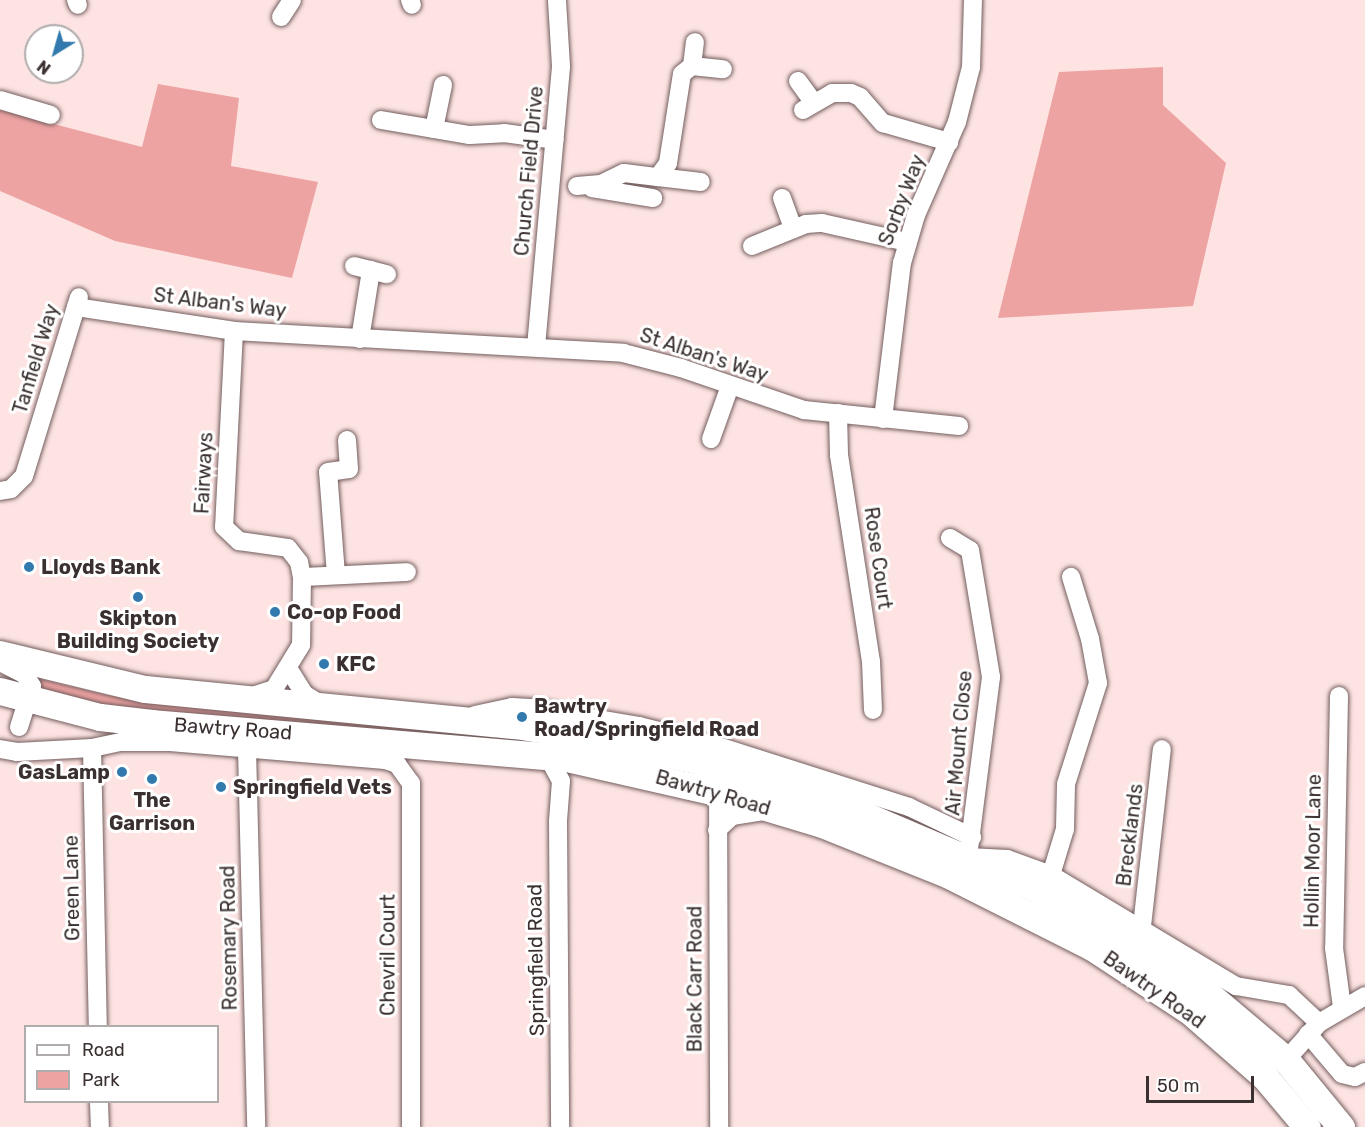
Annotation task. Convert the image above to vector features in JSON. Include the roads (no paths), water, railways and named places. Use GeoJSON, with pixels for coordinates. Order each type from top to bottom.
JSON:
{"type":"FeatureCollection","features":[{"type":"Feature","properties":{"kind":"main road","name":"Bawtry Road"},"geometry":{"type":"LineString","coordinates":[[0,654],[145,689],[458,719],[584,736],[719,780],[948,874],[1092,947],[1191,1012],[1265,1077],[1307,1127]]}},
{"type":"Feature","properties":{"kind":"main road","name":"Bawtry Road"},"geometry":{"type":"LineString","coordinates":[[1,691],[100,717],[542,755],[719,780]]}},
{"type":"Feature","properties":{"kind":"main road","name":"Bawtry Road"},"geometry":{"type":"LineString","coordinates":[[767,799],[831,801],[970,847],[1031,886],[1154,958],[1216,1000],[1286,1060],[1341,1127]]}},
{"type":"Feature","properties":{"kind":"street"},"geometry":{"type":"LineString","coordinates":[[281,17],[292,0]]}},
{"type":"Feature","properties":{"kind":"street","name":"Church Field Drive"},"geometry":{"type":"LineString","coordinates":[[537,347],[562,40],[557,0]]}},
{"type":"Feature","properties":{"kind":"street","name":"Sorby Way"},"geometry":{"type":"LineString","coordinates":[[882,419],[897,292],[907,242],[949,142],[971,67],[973,0]]}},
{"type":"Feature","properties":{"kind":"street"},"geometry":{"type":"LineString","coordinates":[[692,66],[695,42]]}},
{"type":"Feature","properties":{"kind":"street"},"geometry":{"type":"LineString","coordinates":[[658,177],[668,163],[682,74],[692,66],[723,69]]}},
{"type":"Feature","properties":{"kind":"street"},"geometry":{"type":"LineString","coordinates":[[798,81],[809,106],[832,93],[851,93],[860,97],[883,123],[949,142]]}},
{"type":"Feature","properties":{"kind":"street"},"geometry":{"type":"LineString","coordinates":[[434,129],[443,85]]}},
{"type":"Feature","properties":{"kind":"street"},"geometry":{"type":"LineString","coordinates":[[0,100],[51,115]]}},
{"type":"Feature","properties":{"kind":"street"},"geometry":{"type":"LineString","coordinates":[[381,120],[470,135],[504,133],[555,140]]}},
{"type":"Feature","properties":{"kind":"street"},"geometry":{"type":"LineString","coordinates":[[576,186],[601,184],[624,173],[701,182]]}},
{"type":"Feature","properties":{"kind":"street"},"geometry":{"type":"LineString","coordinates":[[552,182],[653,198]]}},
{"type":"Feature","properties":{"kind":"street"},"geometry":{"type":"LineString","coordinates":[[782,198],[792,229]]}},
{"type":"Feature","properties":{"kind":"street"},"geometry":{"type":"LineString","coordinates":[[752,246],[806,224],[839,224],[907,242]]}},
{"type":"Feature","properties":{"kind":"street"},"geometry":{"type":"LineString","coordinates":[[360,339],[371,270]]}},
{"type":"Feature","properties":{"kind":"street","name":"St Alban's Way"},"geometry":{"type":"LineString","coordinates":[[77,301],[234,331],[537,347],[648,358],[804,410],[959,426]]}},
{"type":"Feature","properties":{"kind":"street","name":"Tanfield Way"},"geometry":{"type":"LineString","coordinates":[[0,491],[11,489],[24,476],[77,301]]}},
{"type":"Feature","properties":{"kind":"street","name":"Fairways"},"geometry":{"type":"LineString","coordinates":[[234,331],[224,527],[239,541],[288,548],[299,562],[302,576],[303,638],[288,668],[273,688],[242,700]]}},
{"type":"Feature","properties":{"kind":"street"},"geometry":{"type":"LineString","coordinates":[[711,439],[730,386]]}},
{"type":"Feature","properties":{"kind":"street","name":"Rose Court"},"geometry":{"type":"LineString","coordinates":[[838,413],[839,455],[871,661],[873,710]]}},
{"type":"Feature","properties":{"kind":"street"},"geometry":{"type":"LineString","coordinates":[[336,575],[328,472],[349,469],[347,440]]}},
{"type":"Feature","properties":{"kind":"street","name":"Air Mount Close"},"geometry":{"type":"LineString","coordinates":[[950,538],[970,550],[991,677],[970,847]]}},
{"type":"Feature","properties":{"kind":"street"},"geometry":{"type":"LineString","coordinates":[[302,576],[407,572]]}},
{"type":"Feature","properties":{"kind":"street"},"geometry":{"type":"LineString","coordinates":[[1052,875],[1065,829],[1066,784],[1098,683],[1093,647],[1071,577]]}},
{"type":"Feature","properties":{"kind":"street"},"geometry":{"type":"LineString","coordinates":[[0,662],[30,681],[30,700]]}},
{"type":"Feature","properties":{"kind":"street"},"geometry":{"type":"LineString","coordinates":[[288,668],[304,694],[328,708]]}},
{"type":"Feature","properties":{"kind":"street","name":"Bawtry Road"},"geometry":{"type":"LineString","coordinates":[[1,691],[19,727]]}},
{"type":"Feature","properties":{"kind":"street","name":"Hollin Moor Lane"},"geometry":{"type":"LineString","coordinates":[[1339,696],[1334,948],[1342,1007]]}},
{"type":"Feature","properties":{"kind":"street","name":"Bawtry Road"},"geometry":{"type":"LineString","coordinates":[[30,700],[8,750],[92,748],[121,742],[385,760],[397,764],[411,783]]}},
{"type":"Feature","properties":{"kind":"street","name":"Bawtry Road"},"geometry":{"type":"LineString","coordinates":[[458,719],[512,706],[639,726],[824,778],[909,807],[970,847],[1052,875],[1142,926],[1236,986],[1289,995],[1314,1028],[1342,1074],[1355,1077],[1365,1072]]}},
{"type":"Feature","properties":{"kind":"street","name":"Green Lane"},"geometry":{"type":"LineString","coordinates":[[92,748],[98,1025]]}},
{"type":"Feature","properties":{"kind":"street","name":"Rosemary Road"},"geometry":{"type":"LineString","coordinates":[[247,749],[256,1127]]}},
{"type":"Feature","properties":{"kind":"street","name":"Brecklands"},"geometry":{"type":"LineString","coordinates":[[1142,926],[1162,749]]}},
{"type":"Feature","properties":{"kind":"street","name":"Springfield Road"},"geometry":{"type":"LineString","coordinates":[[542,755],[559,774],[561,792],[558,821],[560,1127]]}},
{"type":"Feature","properties":{"kind":"street"},"geometry":{"type":"LineString","coordinates":[[561,792],[580,771],[600,765]]}},
{"type":"Feature","properties":{"kind":"street","name":"Black Carr Road"},"geometry":{"type":"LineString","coordinates":[[719,780],[717,830],[719,1127]]}},
{"type":"Feature","properties":{"kind":"street","name":"Chevril Court"},"geometry":{"type":"LineString","coordinates":[[411,783],[411,1127]]}},
{"type":"Feature","properties":{"kind":"street"},"geometry":{"type":"LineString","coordinates":[[717,830],[732,816],[767,799]]}},
{"type":"Feature","properties":{"kind":"street"},"geometry":{"type":"LineString","coordinates":[[1286,1060],[1314,1028],[1342,1007],[1365,996]]}},
{"type":"Feature","properties":{"kind":"street"},"geometry":{"type":"LineString","coordinates":[[99,1103],[100,1127]]}},
{"type":"Feature","properties":{"kind":"place","name":"Lloyds Bank"},"geometry":{"type":"Point","coordinates":[29,567]}},
{"type":"Feature","properties":{"kind":"place","name":"Skipton Building Society"},"geometry":{"type":"Point","coordinates":[138,597]}},
{"type":"Feature","properties":{"kind":"place","name":"Co-op Food"},"geometry":{"type":"Point","coordinates":[275,612]}},
{"type":"Feature","properties":{"kind":"place","name":"KFC"},"geometry":{"type":"Point","coordinates":[324,664]}},
{"type":"Feature","properties":{"kind":"place","name":"Bawtry Road/Springfield Road"},"geometry":{"type":"Point","coordinates":[522,717]}},
{"type":"Feature","properties":{"kind":"place","name":"GasLamp"},"geometry":{"type":"Point","coordinates":[122,772]}},
{"type":"Feature","properties":{"kind":"place","name":"The Garrison"},"geometry":{"type":"Point","coordinates":[152,779]}},
{"type":"Feature","properties":{"kind":"place","name":"Springfield Vets"},"geometry":{"type":"Point","coordinates":[221,787]}}]}
